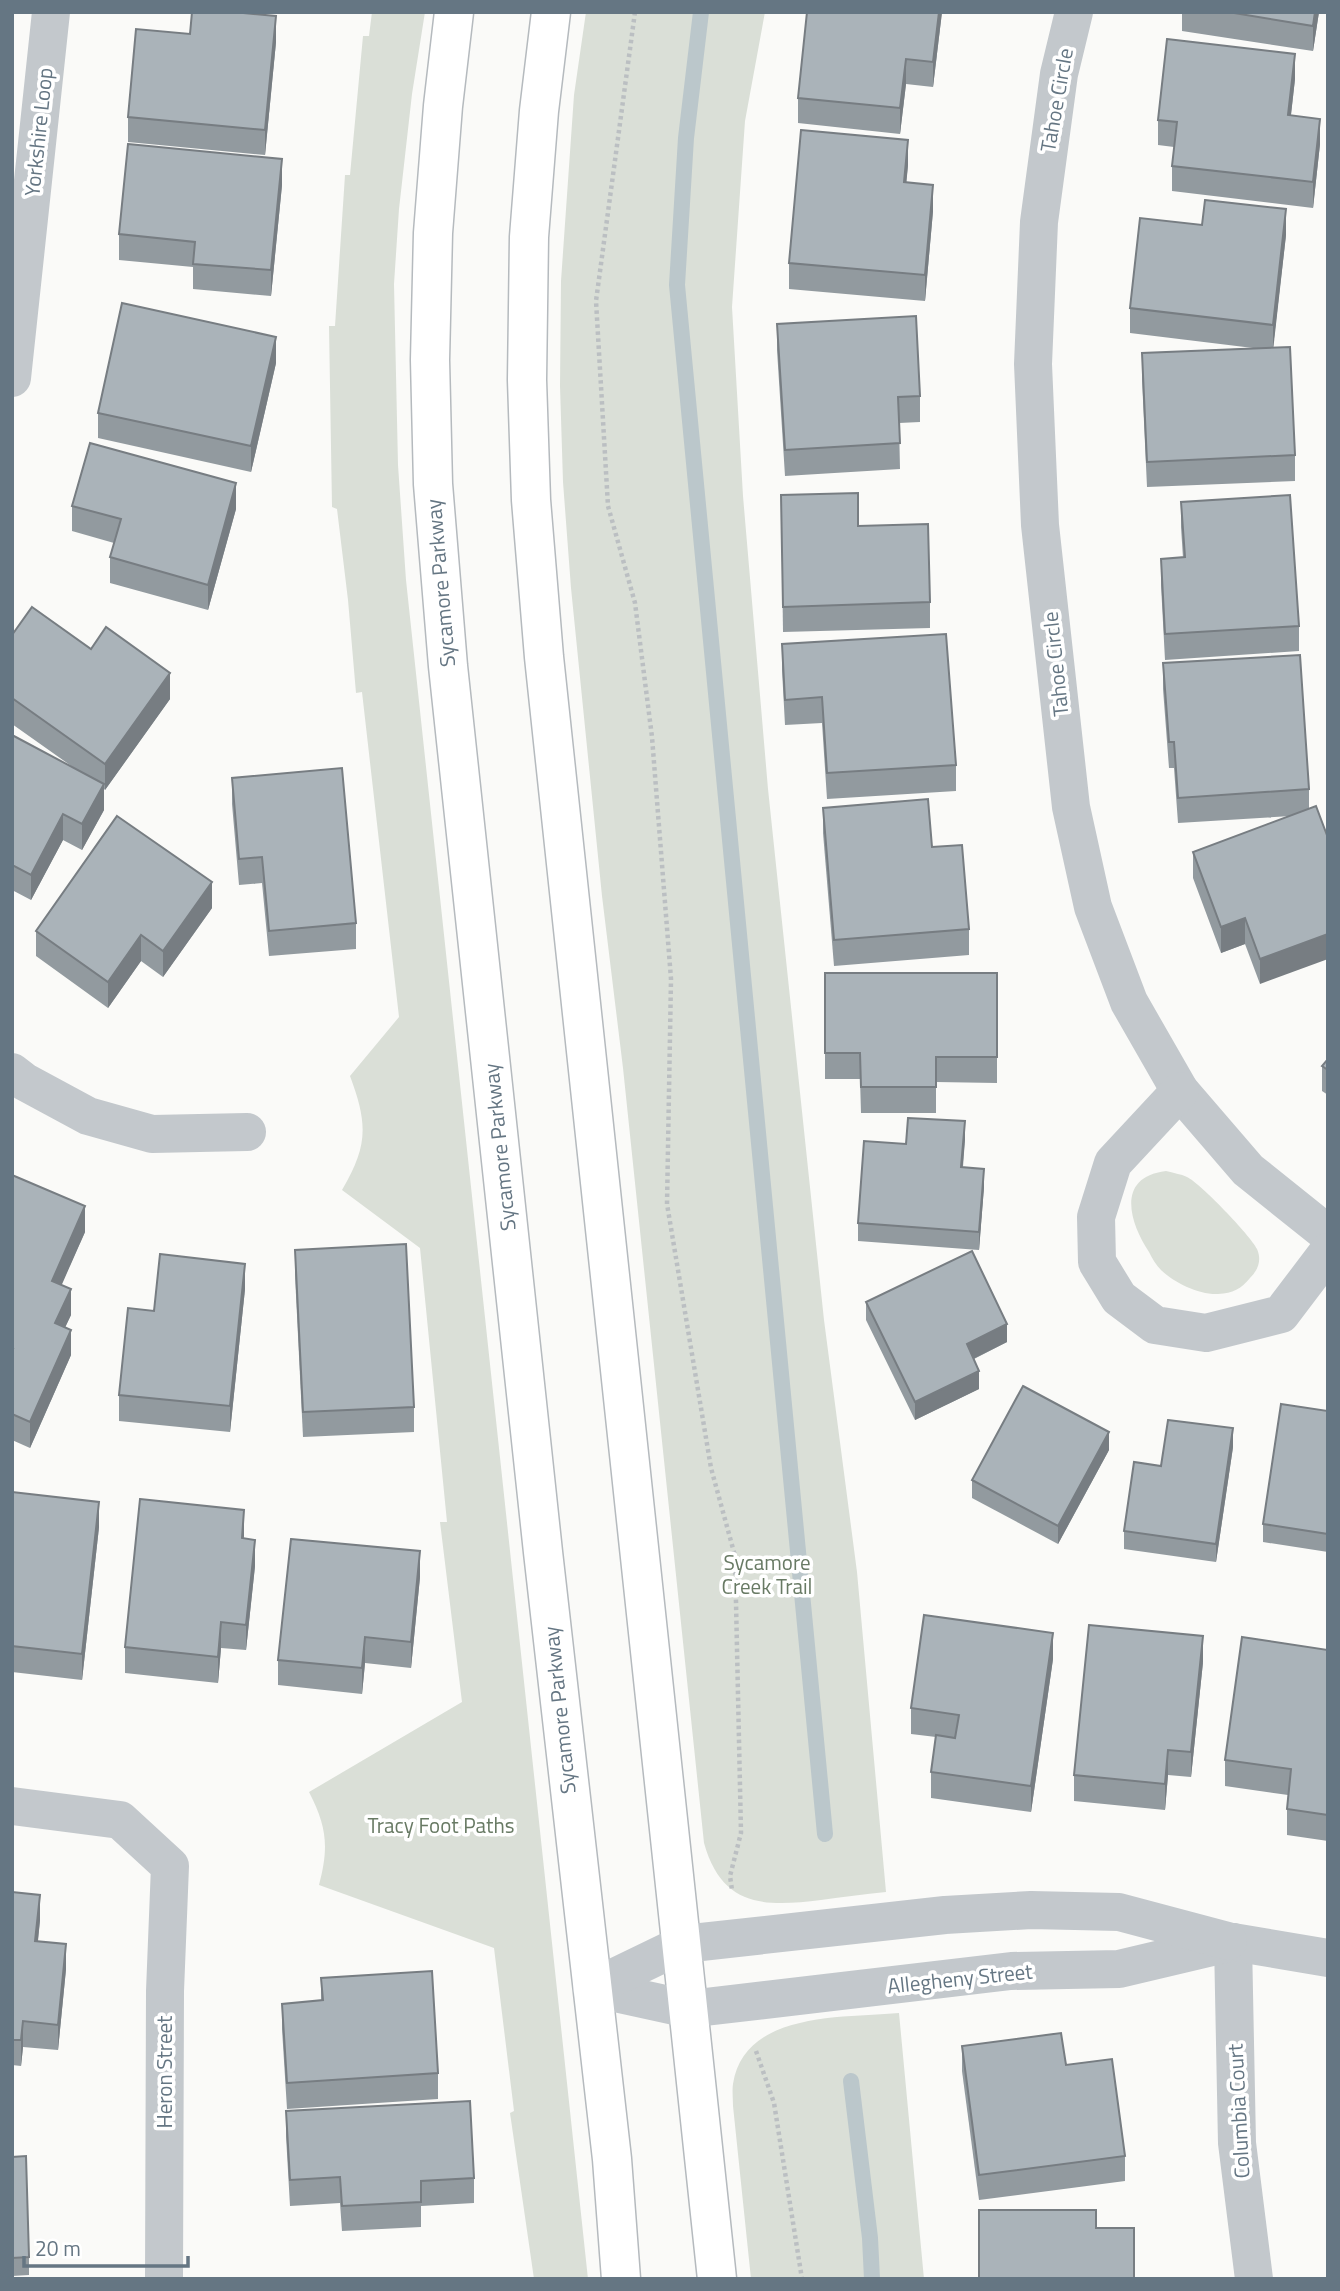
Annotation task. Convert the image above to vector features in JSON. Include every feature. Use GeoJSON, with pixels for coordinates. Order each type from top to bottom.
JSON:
{"type":"FeatureCollection","features":[{"type":"Feature","properties":{"kind":"main road","name":"Sycamore Parkway"},"geometry":{"type":"LineString","coordinates":[[454,12],[433,233],[430,360],[433,484],[451,693],[612,2159],[621,2279]]}},
{"type":"Feature","properties":{"kind":"main road"},"geometry":{"type":"LineString","coordinates":[[551,12],[539,111],[529,237],[527,380],[531,500],[544,657],[717,2279]]}},
{"type":"Feature","properties":{"kind":"street","name":"Yorkshire Loop"},"geometry":{"type":"LineString","coordinates":[[12,378],[51,12]]}},
{"type":"Feature","properties":{"kind":"street","name":"Tahoe Circle"},"geometry":{"type":"LineString","coordinates":[[1074,12],[1059,74],[1039,222],[1033,364],[1040,525],[1071,807],[1093,907],[1129,1002],[1181,1091],[1248,1170],[1328,1234]]}},
{"type":"Feature","properties":{"kind":"street"},"geometry":{"type":"LineString","coordinates":[[12,1072],[24,1082],[88,1116],[152,1134],[247,1132]]}},
{"type":"Feature","properties":{"kind":"street"},"geometry":{"type":"LineString","coordinates":[[1181,1091],[1113,1163],[1096,1217],[1097,1262],[1119,1298],[1155,1325],[1206,1333],[1281,1314],[1328,1252]]}},
{"type":"Feature","properties":{"kind":"street","name":"Heron Street"},"geometry":{"type":"LineString","coordinates":[[12,1806],[120,1820],[170,1866],[165,1991],[164,2279]]}},
{"type":"Feature","properties":{"kind":"street"},"geometry":{"type":"LineString","coordinates":[[592,1988],[682,1944],[945,1915],[1031,1910],[1119,1912],[1233,1942]]}},
{"type":"Feature","properties":{"kind":"street","name":"Allegheny Street"},"geometry":{"type":"LineString","coordinates":[[592,1988],[688,2009],[1011,1971],[1119,1969],[1233,1942],[1328,1958]]}},
{"type":"Feature","properties":{"kind":"street","name":"Columbia Court"},"geometry":{"type":"LineString","coordinates":[[1233,1942],[1237,2143],[1254,2279]]}},
{"type":"Feature","properties":{"kind":"path"},"geometry":{"type":"LineString","coordinates":[[635,12],[596,301],[608,506],[635,603],[652,737],[671,979],[667,1204],[711,1468],[734,1556],[741,1833],[730,1876],[739,1938]]}},
{"type":"Feature","properties":{"kind":"path"},"geometry":{"type":"LineString","coordinates":[[748,2002],[757,2056],[774,2103],[802,2279]]}},
{"type":"Feature","properties":{"kind":"green space","name":"Tracy Foot Paths"},"geometry":{"type":"Polygon","coordinates":[[[372,12],[425,12],[412,94],[394,284],[398,465],[406,580],[588,2279],[534,2279],[510,2113],[514,2111],[494,1948],[319,1885],[325,1848],[323,1827],[309,1792],[462,1702],[440,1522],[447,1522],[420,1248],[342,1190],[357,1160],[363,1134],[360,1108],[350,1076],[399,1017],[362,692],[356,693],[337,509],[332,507],[329,326],[335,326],[345,175],[350,175],[363,36],[369,36],[372,12]]]}},
{"type":"Feature","properties":{"kind":"green space","name":"Sycamore Creek Trail"},"geometry":{"type":"Polygon","coordinates":[[[586,12],[765,12],[745,121],[732,307],[743,496],[768,789],[824,1320],[857,1572],[886,1892],[781,1903],[748,1898],[734,1891],[722,1880],[704,1843],[623,1068],[602,896],[563,482],[561,281],[574,95],[586,12]]]}},
{"type":"Feature","properties":{"kind":"green space"},"geometry":{"type":"Polygon","coordinates":[[[1166,1171],[1187,1177],[1203,1189],[1253,1242],[1259,1261],[1253,1275],[1240,1288],[1218,1294],[1195,1290],[1173,1279],[1154,1261],[1136,1228],[1131,1202],[1133,1191],[1139,1182],[1150,1175],[1166,1171]]]}},
{"type":"Feature","properties":{"kind":"green space"},"geometry":{"type":"Polygon","coordinates":[[[899,2013],[924,2279],[751,2279],[733,2106],[733,2084],[741,2060],[756,2043],[776,2031],[800,2023],[825,2018],[899,2013]]]}},
{"type":"Feature","properties":{"kind":"building"},"geometry":{"type":"Polygon","coordinates":[[[192,12],[276,16],[265,130],[128,117],[136,29],[190,34],[192,12]]]}},
{"type":"Feature","properties":{"kind":"building"},"geometry":{"type":"Polygon","coordinates":[[[807,12],[939,12],[933,62],[906,59],[900,108],[798,98],[807,12]]]}},
{"type":"Feature","properties":{"kind":"building"},"geometry":{"type":"Polygon","coordinates":[[[1228,12],[1315,12],[1313,26],[1228,12]]]}},
{"type":"Feature","properties":{"kind":"building"},"geometry":{"type":"Polygon","coordinates":[[[1167,39],[1295,54],[1288,115],[1320,119],[1313,182],[1172,166],[1177,122],[1158,120],[1167,39]]]}},
{"type":"Feature","properties":{"kind":"building"},"geometry":{"type":"Polygon","coordinates":[[[801,130],[908,140],[904,182],[933,185],[925,275],[789,263],[801,130]]]}},
{"type":"Feature","properties":{"kind":"building"},"geometry":{"type":"Polygon","coordinates":[[[128,144],[282,159],[271,270],[193,264],[195,242],[119,234],[128,144]]]}},
{"type":"Feature","properties":{"kind":"building"},"geometry":{"type":"Polygon","coordinates":[[[1205,200],[1286,209],[1273,325],[1130,308],[1140,218],[1202,225],[1205,200]]]}},
{"type":"Feature","properties":{"kind":"building"},"geometry":{"type":"Polygon","coordinates":[[[122,303],[276,337],[251,446],[98,413],[122,303]]]}},
{"type":"Feature","properties":{"kind":"building"},"geometry":{"type":"Polygon","coordinates":[[[916,316],[920,396],[898,397],[900,443],[785,450],[777,324],[916,316]]]}},
{"type":"Feature","properties":{"kind":"building"},"geometry":{"type":"Polygon","coordinates":[[[1290,347],[1295,455],[1147,462],[1142,353],[1290,347]]]}},
{"type":"Feature","properties":{"kind":"building"},"geometry":{"type":"Polygon","coordinates":[[[90,443],[236,483],[208,585],[110,557],[121,519],[72,506],[90,443]]]}},
{"type":"Feature","properties":{"kind":"building"},"geometry":{"type":"Polygon","coordinates":[[[858,493],[858,526],[928,524],[930,602],[783,607],[781,495],[858,493]]]}},
{"type":"Feature","properties":{"kind":"building"},"geometry":{"type":"Polygon","coordinates":[[[1290,495],[1299,626],[1165,634],[1161,559],[1185,557],[1181,502],[1290,495]]]}},
{"type":"Feature","properties":{"kind":"building"},"geometry":{"type":"Polygon","coordinates":[[[32,607],[91,649],[106,627],[170,673],[105,764],[12,698],[12,635],[32,607]]]}},
{"type":"Feature","properties":{"kind":"building"},"geometry":{"type":"Polygon","coordinates":[[[946,634],[956,765],[827,773],[822,697],[785,700],[782,644],[946,634]]]}},
{"type":"Feature","properties":{"kind":"building"},"geometry":{"type":"Polygon","coordinates":[[[1300,655],[1309,789],[1178,798],[1174,742],[1169,742],[1163,663],[1300,655]]]}},
{"type":"Feature","properties":{"kind":"building"},"geometry":{"type":"Polygon","coordinates":[[[12,735],[104,784],[82,824],[63,814],[31,875],[12,865],[12,735]]]}},
{"type":"Feature","properties":{"kind":"building"},"geometry":{"type":"Polygon","coordinates":[[[342,768],[356,923],[269,931],[262,857],[239,859],[232,778],[342,768]]]}},
{"type":"Feature","properties":{"kind":"building"},"geometry":{"type":"Polygon","coordinates":[[[928,799],[932,847],[962,845],[969,929],[834,940],[823,808],[928,799]]]}},
{"type":"Feature","properties":{"kind":"building"},"geometry":{"type":"Polygon","coordinates":[[[1316,806],[1328,838],[1328,934],[1260,959],[1245,918],[1221,927],[1193,852],[1316,806]]]}},
{"type":"Feature","properties":{"kind":"building"},"geometry":{"type":"Polygon","coordinates":[[[117,816],[212,882],[163,951],[141,935],[108,982],[36,931],[117,816]]]}},
{"type":"Feature","properties":{"kind":"building"},"geometry":{"type":"Polygon","coordinates":[[[825,973],[997,973],[997,1057],[936,1057],[936,1087],[861,1087],[860,1053],[825,1053],[825,973]]]}},
{"type":"Feature","properties":{"kind":"building"},"geometry":{"type":"Polygon","coordinates":[[[1328,1059],[1328,1070],[1322,1066],[1328,1059]]]}},
{"type":"Feature","properties":{"kind":"building"},"geometry":{"type":"Polygon","coordinates":[[[908,1118],[965,1121],[961,1167],[984,1169],[979,1232],[858,1223],[864,1141],[906,1144],[908,1118]]]}},
{"type":"Feature","properties":{"kind":"building"},"geometry":{"type":"Polygon","coordinates":[[[12,1175],[85,1206],[52,1281],[71,1289],[55,1323],[71,1330],[30,1422],[12,1414],[12,1175]]]}},
{"type":"Feature","properties":{"kind":"building"},"geometry":{"type":"Polygon","coordinates":[[[406,1244],[414,1407],[303,1412],[295,1250],[406,1244]]]}},
{"type":"Feature","properties":{"kind":"building"},"geometry":{"type":"Polygon","coordinates":[[[972,1251],[1007,1324],[967,1344],[979,1371],[915,1402],[866,1302],[972,1251]]]}},
{"type":"Feature","properties":{"kind":"building"},"geometry":{"type":"Polygon","coordinates":[[[160,1254],[245,1264],[230,1406],[119,1395],[128,1308],[154,1311],[160,1254]]]}},
{"type":"Feature","properties":{"kind":"building"},"geometry":{"type":"Polygon","coordinates":[[[1023,1386],[1109,1432],[1058,1526],[972,1480],[1023,1386]]]}},
{"type":"Feature","properties":{"kind":"building"},"geometry":{"type":"Polygon","coordinates":[[[1281,1404],[1328,1411],[1328,1534],[1263,1524],[1281,1404]]]}},
{"type":"Feature","properties":{"kind":"building"},"geometry":{"type":"Polygon","coordinates":[[[1168,1420],[1233,1428],[1216,1544],[1124,1531],[1134,1462],[1161,1466],[1168,1420]]]}},
{"type":"Feature","properties":{"kind":"building"},"geometry":{"type":"Polygon","coordinates":[[[12,1492],[99,1502],[82,1654],[12,1646],[12,1492]]]}},
{"type":"Feature","properties":{"kind":"building"},"geometry":{"type":"Polygon","coordinates":[[[140,1499],[244,1510],[242,1538],[255,1540],[246,1625],[221,1622],[218,1657],[125,1647],[140,1499]]]}},
{"type":"Feature","properties":{"kind":"building"},"geometry":{"type":"Polygon","coordinates":[[[291,1539],[420,1551],[411,1642],[365,1637],[362,1668],[278,1660],[291,1539]]]}},
{"type":"Feature","properties":{"kind":"building"},"geometry":{"type":"Polygon","coordinates":[[[924,1615],[1053,1633],[1031,1786],[931,1772],[936,1735],[955,1738],[959,1715],[911,1708],[924,1615]]]}},
{"type":"Feature","properties":{"kind":"building"},"geometry":{"type":"Polygon","coordinates":[[[1089,1625],[1203,1636],[1191,1752],[1168,1750],[1165,1784],[1074,1775],[1089,1625]]]}},
{"type":"Feature","properties":{"kind":"building"},"geometry":{"type":"Polygon","coordinates":[[[1242,1637],[1328,1650],[1328,1815],[1287,1809],[1291,1769],[1225,1760],[1242,1637]]]}},
{"type":"Feature","properties":{"kind":"building"},"geometry":{"type":"Polygon","coordinates":[[[12,1892],[40,1895],[35,1941],[66,1944],[58,2025],[23,2021],[21,2040],[12,2040],[12,1892]]]}},
{"type":"Feature","properties":{"kind":"building"},"geometry":{"type":"Polygon","coordinates":[[[432,1971],[438,2073],[287,2083],[282,2004],[323,2000],[321,1978],[432,1971]]]}},
{"type":"Feature","properties":{"kind":"building"},"geometry":{"type":"Polygon","coordinates":[[[1061,2033],[1066,2065],[1112,2059],[1125,2156],[979,2175],[962,2046],[1061,2033]]]}},
{"type":"Feature","properties":{"kind":"building"},"geometry":{"type":"Polygon","coordinates":[[[470,2101],[474,2178],[421,2181],[421,2202],[342,2206],[340,2177],[290,2180],[286,2111],[470,2101]]]}},
{"type":"Feature","properties":{"kind":"building"},"geometry":{"type":"Polygon","coordinates":[[[26,2156],[29,2257],[12,2258],[12,2157],[26,2156]]]}},
{"type":"Feature","properties":{"kind":"building"},"geometry":{"type":"Polygon","coordinates":[[[979,2210],[1096,2210],[1096,2228],[1134,2228],[1134,2279],[979,2279],[979,2210]]]}},
{"type":"Feature","properties":{"kind":"waterway"},"geometry":{"type":"LineString","coordinates":[[701,12],[686,138],[677,285],[825,1834]]}},
{"type":"Feature","properties":{"kind":"waterway"},"geometry":{"type":"LineString","coordinates":[[851,2081],[870,2238],[872,2279]]}}]}
